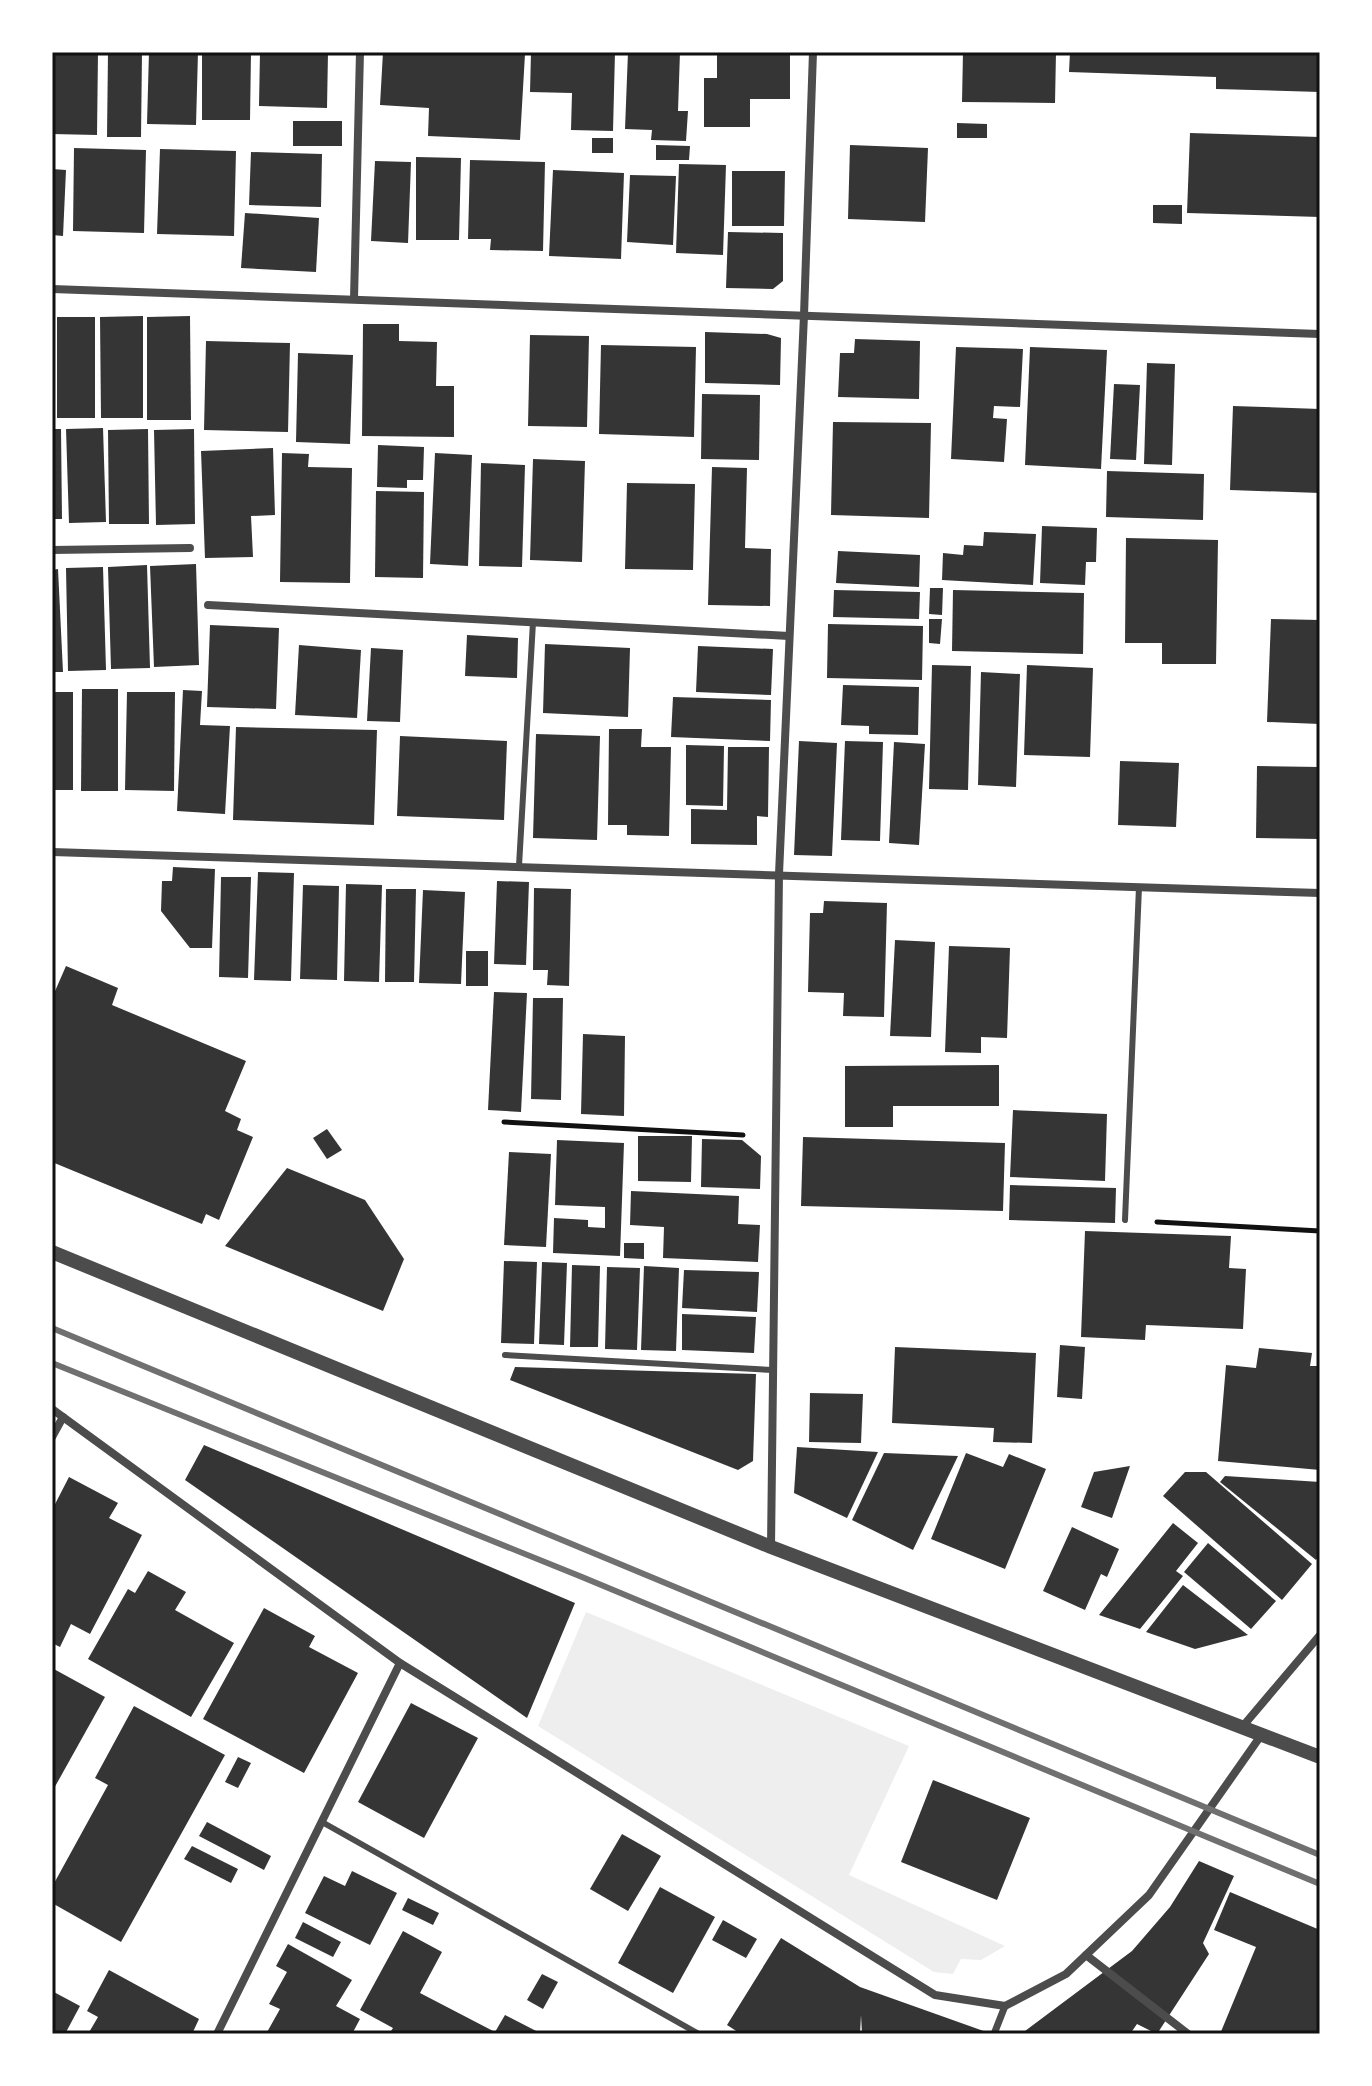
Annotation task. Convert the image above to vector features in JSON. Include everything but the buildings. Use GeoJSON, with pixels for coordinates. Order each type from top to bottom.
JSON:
{"type":"FeatureCollection","features":[{"type":"Feature","properties":{"kind":"street"},"geometry":{"type":"LineString","coordinates":[[354,299],[360,52]]}},
{"type":"Feature","properties":{"kind":"street"},"geometry":{"type":"LineString","coordinates":[[771,1547],[779,874],[813,52]]}},
{"type":"Feature","properties":{"kind":"street"},"geometry":{"type":"LineString","coordinates":[[52,289],[1320,334]]}},
{"type":"Feature","properties":{"kind":"street"},"geometry":{"type":"LineString","coordinates":[[52,550],[190,548]]}},
{"type":"Feature","properties":{"kind":"street"},"geometry":{"type":"LineString","coordinates":[[208,605],[789,636]]}},
{"type":"Feature","properties":{"kind":"street"},"geometry":{"type":"LineString","coordinates":[[52,852],[1320,893]]}},
{"type":"Feature","properties":{"kind":"street"},"geometry":{"type":"LineString","coordinates":[[52,1252],[771,1547],[1320,1757]]}},
{"type":"Feature","properties":{"kind":"street"},"geometry":{"type":"LineString","coordinates":[[52,1409],[400,1663],[935,1995],[1005,2006],[1066,1974],[1149,1895],[1262,1734]]}},
{"type":"Feature","properties":{"kind":"street"},"geometry":{"type":"LineString","coordinates":[[52,1437],[63,1417]]}},
{"type":"Feature","properties":{"kind":"street"},"geometry":{"type":"LineString","coordinates":[[1243,1726],[1320,1635]]}},
{"type":"Feature","properties":{"kind":"street"},"geometry":{"type":"LineString","coordinates":[[217,2034],[400,1663]]}},
{"type":"Feature","properties":{"kind":"street"},"geometry":{"type":"LineString","coordinates":[[1086,1955],[1188,2034]]}},
{"type":"Feature","properties":{"kind":"street"},"geometry":{"type":"LineString","coordinates":[[994,2034],[1005,2006]]}},
{"type":"Feature","properties":{"kind":"lane"},"geometry":{"type":"LineString","coordinates":[[519,866],[533,622]]}},
{"type":"Feature","properties":{"kind":"lane"},"geometry":{"type":"LineString","coordinates":[[1125,1220],[1139,887]]}},
{"type":"Feature","properties":{"kind":"lane"},"geometry":{"type":"LineString","coordinates":[[505,1355],[773,1370]]}},
{"type":"Feature","properties":{"kind":"lane"},"geometry":{"type":"LineString","coordinates":[[322,1822],[699,2034]]}},
{"type":"Feature","properties":{"kind":"path"},"geometry":{"type":"LineString","coordinates":[[504,1122],[776,1136]]}},
{"type":"Feature","properties":{"kind":"path"},"geometry":{"type":"LineString","coordinates":[[1125,1220],[1320,1231]]}},
{"type":"Feature","properties":{"kind":"shaded area"},"geometry":{"type":"Polygon","coordinates":[[[586,1612],[909,1746],[849,1875],[1005,1946],[981,1960],[961,1959],[953,1974],[934,1972],[538,1726],[586,1612]]]}},
{"type":"Feature","properties":{"kind":"railway"},"geometry":{"type":"LineString","coordinates":[[52,1328],[1320,1855]]}},
{"type":"Feature","properties":{"kind":"railway"},"geometry":{"type":"LineString","coordinates":[[52,1363],[582,1577],[1320,1884]]}}]}
